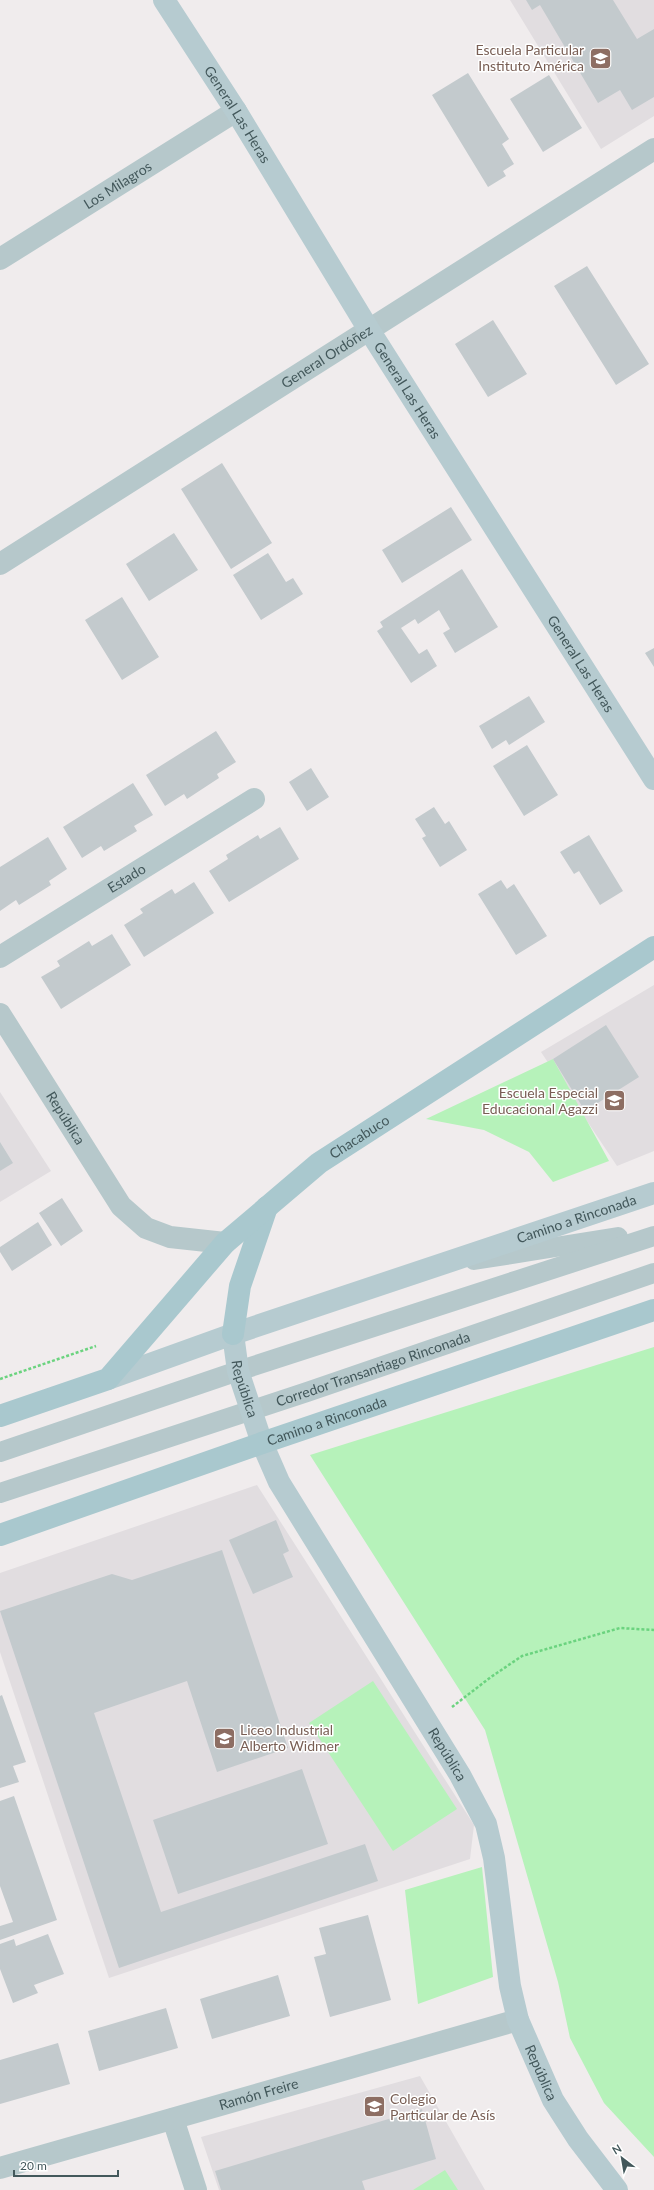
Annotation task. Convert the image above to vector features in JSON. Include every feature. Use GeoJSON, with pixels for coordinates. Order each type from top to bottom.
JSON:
{"type":"FeatureCollection","features":[{"type":"Feature","properties":{"kind":"main road","name":"Chacabuco"},"geometry":{"type":"LineString","coordinates":[[108,1379],[225,1243],[318,1163],[654,947]]}},
{"type":"Feature","properties":{"kind":"main road"},"geometry":{"type":"LineString","coordinates":[[233,1334],[240,1286],[268,1206]]}},
{"type":"Feature","properties":{"kind":"main road","name":"Camino a Rinconada"},"geometry":{"type":"LineString","coordinates":[[0,1535],[262,1443],[654,1310]]}},
{"type":"Feature","properties":{"kind":"main road","name":"Camino a Rinconada"},"geometry":{"type":"LineString","coordinates":[[0,1416],[108,1379]]}},
{"type":"Feature","properties":{"kind":"street","name":"General Las Heras"},"geometry":{"type":"LineString","coordinates":[[164,0],[236,111],[369,330],[654,779]]}},
{"type":"Feature","properties":{"kind":"street","name":"Los Milagros"},"geometry":{"type":"LineString","coordinates":[[0,259],[236,111]]}},
{"type":"Feature","properties":{"kind":"street","name":"General Ordóñez"},"geometry":{"type":"LineString","coordinates":[[0,564],[654,149]]}},
{"type":"Feature","properties":{"kind":"street","name":"Estado"},"geometry":{"type":"LineString","coordinates":[[0,957],[254,799]]}},
{"type":"Feature","properties":{"kind":"street","name":"República"},"geometry":{"type":"LineString","coordinates":[[0,1014],[121,1206],[146,1228],[164,1235],[225,1243]]}},
{"type":"Feature","properties":{"kind":"street","name":"Camino a Rinconada"},"geometry":{"type":"LineString","coordinates":[[108,1379],[233,1334],[441,1266],[654,1193]]}},
{"type":"Feature","properties":{"kind":"street","name":"República"},"geometry":{"type":"LineString","coordinates":[[233,1334],[238,1371],[262,1443],[279,1482],[297,1515],[460,1775],[486,1824],[494,1858],[510,1986],[518,2020],[553,2100],[578,2139],[617,2190]]}},
{"type":"Feature","properties":{"kind":"street","name":"Ramón Freire"},"geometry":{"type":"LineString","coordinates":[[0,2168],[518,2020]]}},
{"type":"Feature","properties":{"kind":"street"},"geometry":{"type":"LineString","coordinates":[[173,2119],[196,2190]]}},
{"type":"Feature","properties":{"kind":"lane"},"geometry":{"type":"LineString","coordinates":[[441,1266],[654,1231]]}},
{"type":"Feature","properties":{"kind":"lane"},"geometry":{"type":"LineString","coordinates":[[0,1452],[238,1371],[654,1236]]}},
{"type":"Feature","properties":{"kind":"lane","name":"Corredor Transantiago Rinconada"},"geometry":{"type":"LineString","coordinates":[[0,1493],[251,1411],[654,1273]]}},
{"type":"Feature","properties":{"kind":"lane"},"geometry":{"type":"LineString","coordinates":[[0,1428],[42,1402]]}},
{"type":"Feature","properties":{"kind":"path"},"geometry":{"type":"LineString","coordinates":[[429,1724],[491,1677],[522,1656],[620,1628],[654,1630]]}},
{"type":"Feature","properties":{"kind":"shaded area","name":"Escuela Particular Instituto América"},"geometry":{"type":"Polygon","coordinates":[[[510,0],[654,0],[654,116],[601,149],[510,0]]]}},
{"type":"Feature","properties":{"kind":"shaded area","name":"Escuela Especial Educacional Agazzi"},"geometry":{"type":"Polygon","coordinates":[[[654,985],[654,1151],[617,1166],[541,1052],[654,985]]]}},
{"type":"Feature","properties":{"kind":"shaded area"},"geometry":{"type":"Polygon","coordinates":[[[0,1092],[51,1171],[0,1202],[0,1092]]]}},
{"type":"Feature","properties":{"kind":"shaded area","name":"Liceo Industrial Alberto Widmer"},"geometry":{"type":"Polygon","coordinates":[[[257,1485],[474,1825],[470,1859],[109,1978],[0,1652],[0,1573],[257,1485]]]}},
{"type":"Feature","properties":{"kind":"shaded area","name":"Colegio Particular de Asís"},"geometry":{"type":"Polygon","coordinates":[[[420,2076],[485,2190],[219,2190],[201,2137],[420,2076]]]}},
{"type":"Feature","properties":{"kind":"green space"},"geometry":{"type":"Polygon","coordinates":[[[553,1059],[609,1161],[553,1182],[529,1152],[484,1130],[426,1119],[553,1059]]]}},
{"type":"Feature","properties":{"kind":"green space"},"geometry":{"type":"Polygon","coordinates":[[[654,1347],[654,2157],[604,2103],[570,2038],[558,1982],[485,1730],[310,1455],[654,1347]]]}},
{"type":"Feature","properties":{"kind":"green space"},"geometry":{"type":"Polygon","coordinates":[[[373,1681],[457,1809],[393,1851],[309,1723],[373,1681]]]}},
{"type":"Feature","properties":{"kind":"green space"},"geometry":{"type":"Polygon","coordinates":[[[482,1867],[493,1977],[418,2004],[405,1890],[482,1867]]]}},
{"type":"Feature","properties":{"kind":"green space"},"geometry":{"type":"Polygon","coordinates":[[[445,2170],[458,2190],[413,2190],[445,2170]]]}},
{"type":"Feature","properties":{"kind":"building"},"geometry":{"type":"Polygon","coordinates":[[[526,0],[613,0],[637,39],[654,29],[654,97],[632,110],[620,90],[598,103],[540,5],[532,10],[526,0]]]}},
{"type":"Feature","properties":{"kind":"building"},"geometry":{"type":"Polygon","coordinates":[[[468,73],[509,139],[502,144],[514,164],[503,171],[506,176],[488,187],[432,95],[468,73]]]}},
{"type":"Feature","properties":{"kind":"building"},"geometry":{"type":"Polygon","coordinates":[[[549,75],[582,128],[543,152],[510,99],[549,75]]]}},
{"type":"Feature","properties":{"kind":"building"},"geometry":{"type":"Polygon","coordinates":[[[587,266],[649,364],[616,385],[554,286],[587,266]]]}},
{"type":"Feature","properties":{"kind":"building"},"geometry":{"type":"Polygon","coordinates":[[[493,320],[527,374],[488,397],[455,344],[493,320]]]}},
{"type":"Feature","properties":{"kind":"building"},"geometry":{"type":"Polygon","coordinates":[[[222,463],[272,543],[231,569],[181,489],[222,463]]]}},
{"type":"Feature","properties":{"kind":"building"},"geometry":{"type":"Polygon","coordinates":[[[451,507],[472,540],[402,583],[382,550],[451,507]]]}},
{"type":"Feature","properties":{"kind":"building"},"geometry":{"type":"Polygon","coordinates":[[[174,533],[198,570],[149,601],[126,564],[174,533]]]}},
{"type":"Feature","properties":{"kind":"building"},"geometry":{"type":"Polygon","coordinates":[[[268,553],[286,582],[293,578],[303,594],[261,620],[233,575],[268,553]]]}},
{"type":"Feature","properties":{"kind":"building"},"geometry":{"type":"Polygon","coordinates":[[[462,569],[498,627],[455,653],[443,633],[450,629],[439,610],[418,624],[415,619],[401,628],[419,654],[427,649],[437,666],[411,683],[377,631],[383,627],[380,622],[462,569]]]}},
{"type":"Feature","properties":{"kind":"building"},"geometry":{"type":"Polygon","coordinates":[[[122,597],[159,657],[122,680],[85,620],[122,597]]]}},
{"type":"Feature","properties":{"kind":"building"},"geometry":{"type":"Polygon","coordinates":[[[654,648],[654,667],[645,653],[654,648]]]}},
{"type":"Feature","properties":{"kind":"building"},"geometry":{"type":"Polygon","coordinates":[[[529,696],[545,722],[509,745],[506,740],[492,749],[479,726],[529,696]]]}},
{"type":"Feature","properties":{"kind":"building"},"geometry":{"type":"Polygon","coordinates":[[[216,731],[236,762],[217,774],[219,778],[187,799],[184,794],[165,806],[146,775],[216,731]]]}},
{"type":"Feature","properties":{"kind":"building"},"geometry":{"type":"Polygon","coordinates":[[[527,745],[558,795],[524,816],[493,766],[527,745]]]}},
{"type":"Feature","properties":{"kind":"building"},"geometry":{"type":"Polygon","coordinates":[[[311,768],[329,797],[307,811],[289,782],[311,768]]]}},
{"type":"Feature","properties":{"kind":"building"},"geometry":{"type":"Polygon","coordinates":[[[133,783],[153,815],[134,826],[137,831],[104,851],[101,846],[82,858],[63,827],[133,783]]]}},
{"type":"Feature","properties":{"kind":"building"},"geometry":{"type":"Polygon","coordinates":[[[434,807],[445,824],[449,821],[467,850],[440,867],[422,838],[426,836],[415,819],[434,807]]]}},
{"type":"Feature","properties":{"kind":"building"},"geometry":{"type":"Polygon","coordinates":[[[280,827],[299,859],[229,902],[209,871],[228,859],[226,855],[258,835],[260,839],[280,827]]]}},
{"type":"Feature","properties":{"kind":"building"},"geometry":{"type":"Polygon","coordinates":[[[589,835],[623,891],[600,905],[579,871],[574,874],[560,852],[589,835]]]}},
{"type":"Feature","properties":{"kind":"building"},"geometry":{"type":"Polygon","coordinates":[[[48,837],[67,869],[49,881],[51,885],[19,905],[16,900],[0,911],[0,867],[48,837]]]}},
{"type":"Feature","properties":{"kind":"building"},"geometry":{"type":"Polygon","coordinates":[[[501,880],[507,889],[514,884],[547,936],[516,955],[478,894],[501,880]]]}},
{"type":"Feature","properties":{"kind":"building"},"geometry":{"type":"Polygon","coordinates":[[[194,882],[214,913],[144,957],[124,925],[143,913],[140,909],[172,889],[175,894],[194,882]]]}},
{"type":"Feature","properties":{"kind":"building"},"geometry":{"type":"Polygon","coordinates":[[[112,934],[131,965],[61,1009],[41,977],[60,966],[57,961],[89,941],[92,946],[112,934]]]}},
{"type":"Feature","properties":{"kind":"building","name":"Escuela Especial Educacional Agazzi"},"geometry":{"type":"Polygon","coordinates":[[[606,1025],[639,1077],[585,1111],[553,1059],[606,1025]]]}},
{"type":"Feature","properties":{"kind":"building"},"geometry":{"type":"Polygon","coordinates":[[[0,1142],[13,1163],[0,1171],[0,1142]]]}},
{"type":"Feature","properties":{"kind":"building"},"geometry":{"type":"Polygon","coordinates":[[[62,1198],[83,1231],[61,1246],[39,1213],[62,1198]]]}},
{"type":"Feature","properties":{"kind":"building"},"geometry":{"type":"Polygon","coordinates":[[[38,1222],[52,1245],[12,1271],[0,1252],[0,1247],[38,1222]]]}},
{"type":"Feature","properties":{"kind":"building"},"geometry":{"type":"Polygon","coordinates":[[[276,1520],[289,1551],[283,1554],[293,1577],[253,1594],[229,1540],[276,1520]]]}},
{"type":"Feature","properties":{"kind":"building"},"geometry":{"type":"Polygon","coordinates":[[[222,1550],[288,1748],[217,1772],[187,1681],[94,1713],[161,1912],[365,1844],[378,1881],[119,1968],[0,1611],[112,1574],[132,1580],[222,1550]]]}},
{"type":"Feature","properties":{"kind":"building"},"geometry":{"type":"Polygon","coordinates":[[[2,1695],[26,1762],[13,1766],[19,1782],[0,1788],[0,1696],[2,1695]]]}},
{"type":"Feature","properties":{"kind":"building"},"geometry":{"type":"Polygon","coordinates":[[[302,1769],[328,1844],[178,1894],[153,1820],[302,1769]]]}},
{"type":"Feature","properties":{"kind":"building"},"geometry":{"type":"Polygon","coordinates":[[[14,1796],[57,1920],[0,1940],[0,1926],[13,1922],[0,1886],[0,1801],[14,1796]]]}},
{"type":"Feature","properties":{"kind":"building"},"geometry":{"type":"Polygon","coordinates":[[[368,1915],[391,2000],[330,2017],[314,1957],[326,1954],[319,1928],[368,1915]]]}},
{"type":"Feature","properties":{"kind":"building"},"geometry":{"type":"Polygon","coordinates":[[[48,1934],[64,1974],[34,1985],[38,1993],[13,2003],[0,1969],[0,1944],[14,1939],[16,1946],[48,1934]]]}},
{"type":"Feature","properties":{"kind":"building"},"geometry":{"type":"Polygon","coordinates":[[[278,1975],[290,2016],[212,2039],[200,1999],[278,1975]]]}},
{"type":"Feature","properties":{"kind":"building"},"geometry":{"type":"Polygon","coordinates":[[[166,2008],[178,2048],[99,2071],[88,2031],[166,2008]]]}},
{"type":"Feature","properties":{"kind":"building"},"geometry":{"type":"Polygon","coordinates":[[[58,2043],[70,2084],[0,2104],[0,2060],[58,2043]]]}},
{"type":"Feature","properties":{"kind":"building"},"geometry":{"type":"Polygon","coordinates":[[[422,2109],[436,2159],[362,2181],[365,2190],[221,2190],[215,2171],[422,2109]]]}},
{"type":"Feature","properties":{"kind":"place","name":"Escuela Particular Instituto América"},"geometry":{"type":"Point","coordinates":[600,58]}},
{"type":"Feature","properties":{"kind":"place","name":"Escuela Especial Educacional Agazzi"},"geometry":{"type":"Point","coordinates":[614,1101]}},
{"type":"Feature","properties":{"kind":"place","name":"Liceo Industrial Alberto Widmer"},"geometry":{"type":"Point","coordinates":[224,1738]}},
{"type":"Feature","properties":{"kind":"place","name":"Colegio Particular de Asís"},"geometry":{"type":"Point","coordinates":[374,2107]}}]}
